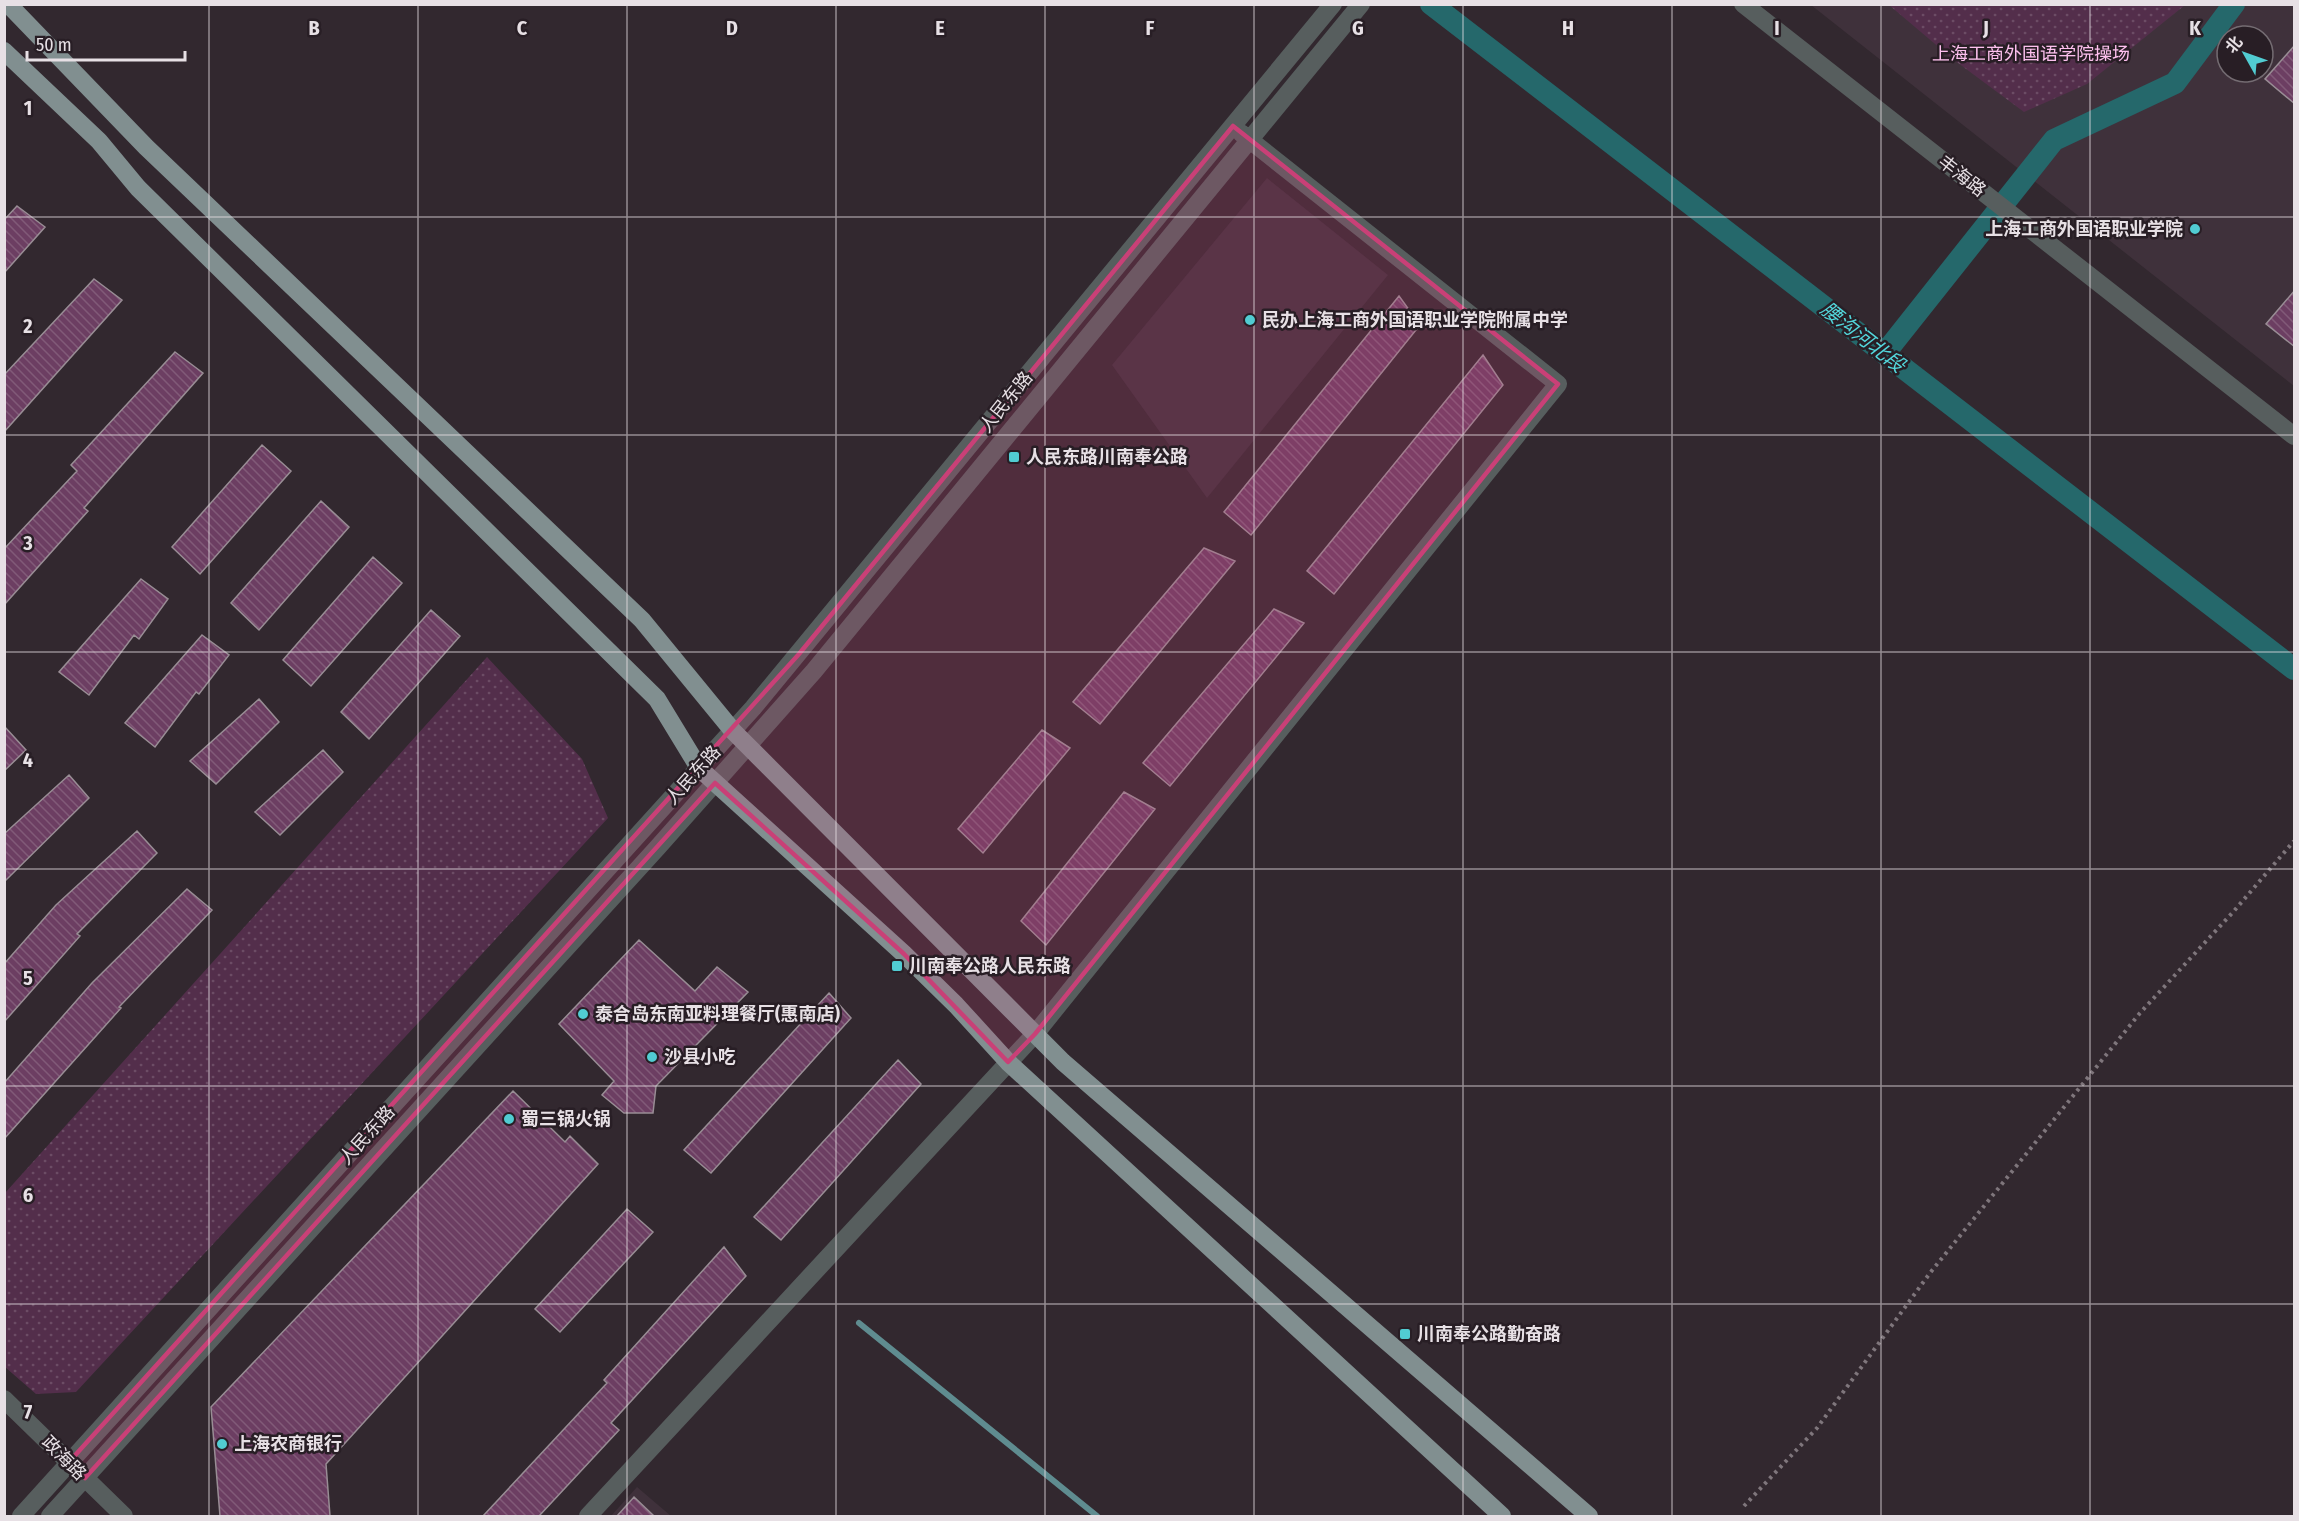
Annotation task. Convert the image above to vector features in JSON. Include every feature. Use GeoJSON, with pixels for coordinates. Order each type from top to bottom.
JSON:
{"type":"FeatureCollection","features":[{"type":"Feature","properties":{"kind":"main road"},"geometry":{"type":"LineString","coordinates":[[8,4],[146,147],[642,620],[748,746],[1064,1062],[1589,1516]]}},
{"type":"Feature","properties":{"kind":"main road"},"geometry":{"type":"LineString","coordinates":[[4,51],[99,141],[138,188],[657,699],[699,768],[904,954],[956,1005],[1008,1062],[1502,1516]]}},
{"type":"Feature","properties":{"kind":"street","name":"人民东路"},"geometry":{"type":"LineString","coordinates":[[21,1516],[699,768],[799,654],[1333,4]]}},
{"type":"Feature","properties":{"kind":"street","name":"丰海路"},"geometry":{"type":"LineString","coordinates":[[1743,4],[2295,436]]}},
{"type":"Feature","properties":{"kind":"street","name":"人民东路"},"geometry":{"type":"LineString","coordinates":[[50,1516],[715,783],[821,662],[1358,8]]}},
{"type":"Feature","properties":{"kind":"street"},"geometry":{"type":"LineString","coordinates":[[588,1516],[1035,1034],[1558,384],[1233,126]]}},
{"type":"Feature","properties":{"kind":"street","name":"政海路"},"geometry":{"type":"LineString","coordinates":[[4,1399],[124,1516]]}},
{"type":"Feature","properties":{"kind":"path"},"geometry":{"type":"LineString","coordinates":[[1743,1506],[1817,1428],[1930,1273],[2140,1013],[2295,841]]}},
{"type":"Feature","properties":{"kind":"highlighted area"},"geometry":{"type":"Polygon","coordinates":[[[1233,126],[1558,384],[1035,1034],[1008,1062],[904,954],[715,783],[85,1478],[69,1462],[799,654],[1233,126]]]}},
{"type":"Feature","properties":{"kind":"shaded area","name":"上海工商外国语职业学院"},"geometry":{"type":"Polygon","coordinates":[[[1811,5],[2294,5],[2294,386],[1811,5]]]}},
{"type":"Feature","properties":{"kind":"shaded area","name":"民办上海工商外国语职业学院附属中学"},"geometry":{"type":"Polygon","coordinates":[[[1267,178],[1388,275],[1207,498],[1112,365],[1267,178]]]}},
{"type":"Feature","properties":{"kind":"shaded area"},"geometry":{"type":"Polygon","coordinates":[[[637,1487],[671,1516],[611,1516],[637,1487]]]}},
{"type":"Feature","properties":{"kind":"green space","name":"上海工商外国语学院操场"},"geometry":{"type":"Polygon","coordinates":[[[1889,5],[2185,5],[2087,84],[2024,112],[1954,60],[1889,5]]]}},
{"type":"Feature","properties":{"kind":"green space"},"geometry":{"type":"Polygon","coordinates":[[[487,657],[582,759],[608,818],[76,1392],[36,1394],[5,1367],[5,1193],[487,657]]]}},
{"type":"Feature","properties":{"kind":"building"},"geometry":{"type":"Polygon","coordinates":[[[2295,45],[2295,104],[2271,84],[2275,84],[2275,68],[2295,45]]]}},
{"type":"Feature","properties":{"kind":"building"},"geometry":{"type":"Polygon","coordinates":[[[17,206],[45,227],[4,273],[4,220],[17,206]]]}},
{"type":"Feature","properties":{"kind":"building"},"geometry":{"type":"Polygon","coordinates":[[[94,279],[122,300],[4,432],[4,375],[94,279]]]}},
{"type":"Feature","properties":{"kind":"building"},"geometry":{"type":"Polygon","coordinates":[[[2295,290],[2295,347],[2266,324],[2295,290]]]}},
{"type":"Feature","properties":{"kind":"building"},"geometry":{"type":"Polygon","coordinates":[[[1399,296],[1420,325],[1251,535],[1224,512],[1399,296]]]}},
{"type":"Feature","properties":{"kind":"building"},"geometry":{"type":"Polygon","coordinates":[[[175,352],[203,373],[84,508],[88,511],[4,605],[4,549],[77,471],[71,465],[175,352]]]}},
{"type":"Feature","properties":{"kind":"building"},"geometry":{"type":"Polygon","coordinates":[[[1483,355],[1503,385],[1334,594],[1307,571],[1483,355]]]}},
{"type":"Feature","properties":{"kind":"building"},"geometry":{"type":"Polygon","coordinates":[[[262,445],[291,471],[200,574],[172,547],[262,445]]]}},
{"type":"Feature","properties":{"kind":"building"},"geometry":{"type":"Polygon","coordinates":[[[321,501],[349,527],[259,630],[231,603],[321,501]]]}},
{"type":"Feature","properties":{"kind":"building"},"geometry":{"type":"Polygon","coordinates":[[[1204,548],[1235,561],[1100,724],[1073,702],[1204,548]]]}},
{"type":"Feature","properties":{"kind":"building"},"geometry":{"type":"Polygon","coordinates":[[[373,557],[402,583],[311,686],[283,660],[373,557]]]}},
{"type":"Feature","properties":{"kind":"building"},"geometry":{"type":"Polygon","coordinates":[[[141,579],[168,599],[139,639],[134,635],[89,695],[59,672],[141,579]]]}},
{"type":"Feature","properties":{"kind":"building"},"geometry":{"type":"Polygon","coordinates":[[[1274,609],[1304,623],[1170,786],[1143,763],[1274,609]]]}},
{"type":"Feature","properties":{"kind":"building"},"geometry":{"type":"Polygon","coordinates":[[[431,610],[460,636],[369,739],[341,712],[431,610]]]}},
{"type":"Feature","properties":{"kind":"building"},"geometry":{"type":"Polygon","coordinates":[[[202,635],[229,655],[199,694],[196,692],[155,747],[125,723],[202,635]]]}},
{"type":"Feature","properties":{"kind":"building"},"geometry":{"type":"Polygon","coordinates":[[[259,699],[279,722],[216,784],[190,761],[259,699]]]}},
{"type":"Feature","properties":{"kind":"building"},"geometry":{"type":"Polygon","coordinates":[[[4,726],[26,750],[4,771],[4,726]]]}},
{"type":"Feature","properties":{"kind":"building"},"geometry":{"type":"Polygon","coordinates":[[[1042,730],[1070,748],[983,853],[958,829],[1042,730]]]}},
{"type":"Feature","properties":{"kind":"building"},"geometry":{"type":"Polygon","coordinates":[[[323,750],[343,772],[280,835],[255,812],[323,750]]]}},
{"type":"Feature","properties":{"kind":"building"},"geometry":{"type":"Polygon","coordinates":[[[69,775],[89,798],[4,882],[4,834],[69,775]]]}},
{"type":"Feature","properties":{"kind":"building"},"geometry":{"type":"Polygon","coordinates":[[[1124,792],[1155,809],[1046,945],[1021,921],[1124,792]]]}},
{"type":"Feature","properties":{"kind":"building"},"geometry":{"type":"Polygon","coordinates":[[[137,831],[157,853],[77,934],[80,936],[4,1022],[4,964],[56,905],[137,831]]]}},
{"type":"Feature","properties":{"kind":"building"},"geometry":{"type":"Polygon","coordinates":[[[187,889],[212,910],[119,1007],[121,1008],[4,1139],[4,1083],[92,983],[187,889]]]}},
{"type":"Feature","properties":{"kind":"building"},"geometry":{"type":"Polygon","coordinates":[[[639,940],[695,991],[717,967],[748,992],[656,1086],[653,1113],[624,1113],[602,1095],[614,1081],[559,1024],[639,940]]]}},
{"type":"Feature","properties":{"kind":"building"},"geometry":{"type":"Polygon","coordinates":[[[829,993],[851,1018],[711,1173],[684,1150],[829,993]]]}},
{"type":"Feature","properties":{"kind":"building"},"geometry":{"type":"Polygon","coordinates":[[[898,1060],[921,1084],[781,1240],[754,1217],[898,1060]]]}},
{"type":"Feature","properties":{"kind":"building"},"geometry":{"type":"Polygon","coordinates":[[[513,1091],[565,1142],[570,1136],[598,1164],[326,1464],[330,1516],[220,1516],[211,1407],[513,1091]]]}},
{"type":"Feature","properties":{"kind":"building"},"geometry":{"type":"Polygon","coordinates":[[[627,1209],[653,1232],[560,1332],[535,1309],[627,1209]]]}},
{"type":"Feature","properties":{"kind":"building"},"geometry":{"type":"Polygon","coordinates":[[[724,1247],[746,1276],[611,1423],[619,1430],[539,1516],[483,1516],[607,1383],[604,1380],[724,1247]]]}},
{"type":"Feature","properties":{"kind":"building"},"geometry":{"type":"Polygon","coordinates":[[[634,1497],[654,1516],[617,1516],[634,1497]]]}},
{"type":"Feature","properties":{"kind":"waterway","name":"腰沟河北段"},"geometry":{"type":"LineString","coordinates":[[1431,4],[2294,669]]}},
{"type":"Feature","properties":{"kind":"waterway"},"geometry":{"type":"LineString","coordinates":[[1885,353],[2054,140],[2175,83],[2234,4]]}},
{"type":"Feature","properties":{"kind":"waterway"},"geometry":{"type":"LineString","coordinates":[[859,1323],[1097,1516]]}},
{"type":"Feature","properties":{"kind":"place","name":"上海工商外国语职业学院"},"geometry":{"type":"Point","coordinates":[2195,229]}},
{"type":"Feature","properties":{"kind":"place","name":"民办上海工商外国语职业学院附属中学"},"geometry":{"type":"Point","coordinates":[1250,320]}},
{"type":"Feature","properties":{"kind":"place","name":"人民东路川南奉公路"},"geometry":{"type":"Point","coordinates":[1014,457]}},
{"type":"Feature","properties":{"kind":"place","name":"川南奉公路人民东路"},"geometry":{"type":"Point","coordinates":[897,966]}},
{"type":"Feature","properties":{"kind":"place","name":"泰合岛东南亚料理餐厅(惠南店)"},"geometry":{"type":"Point","coordinates":[583,1014]}},
{"type":"Feature","properties":{"kind":"place","name":"沙县小吃"},"geometry":{"type":"Point","coordinates":[652,1057]}},
{"type":"Feature","properties":{"kind":"place","name":"蜀三锅火锅"},"geometry":{"type":"Point","coordinates":[509,1119]}},
{"type":"Feature","properties":{"kind":"place","name":"川南奉公路勤奋路"},"geometry":{"type":"Point","coordinates":[1405,1334]}},
{"type":"Feature","properties":{"kind":"place","name":"上海农商银行"},"geometry":{"type":"Point","coordinates":[222,1444]}}]}
